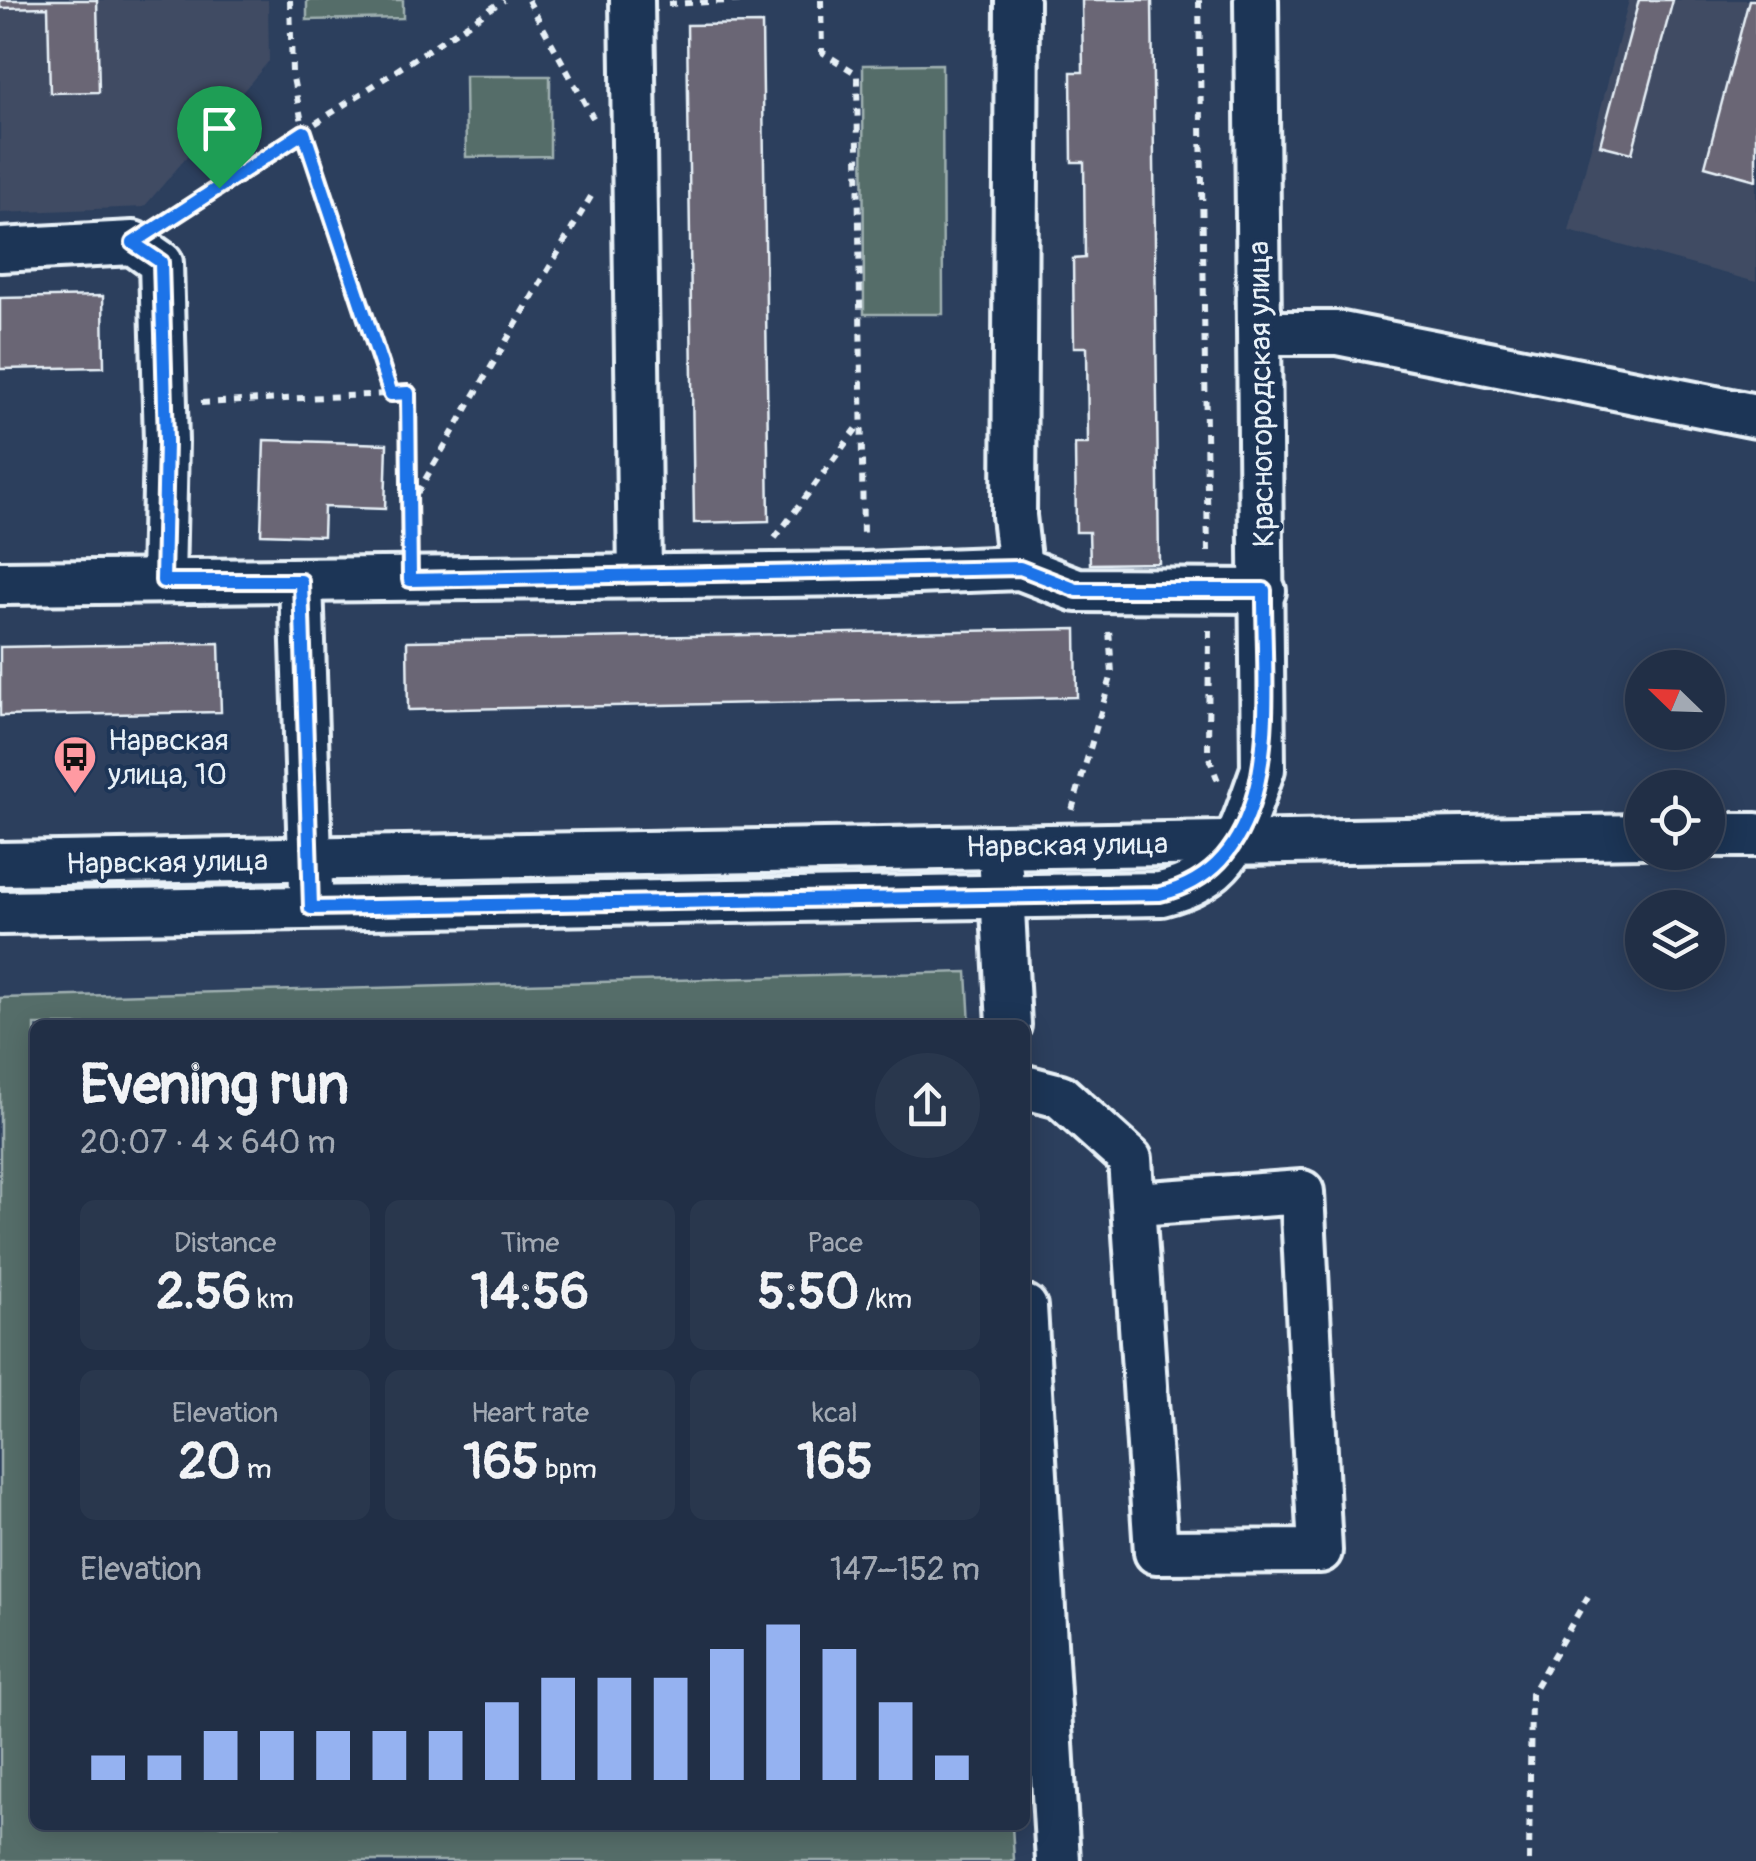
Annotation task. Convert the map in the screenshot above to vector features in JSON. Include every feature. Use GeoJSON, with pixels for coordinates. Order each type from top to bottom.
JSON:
{"type":"FeatureCollection","features":[{"type":"Feature","properties":{"kind":"street"},"geometry":{"type":"LineString","coordinates":[[1017,0],[1014,516],[1020,568]]}},
{"type":"Feature","properties":{"kind":"street","name":"Красногородская улица"},"geometry":{"type":"LineString","coordinates":[[1238,844],[1263,769],[1256,0]]}},
{"type":"Feature","properties":{"kind":"street"},"geometry":{"type":"LineString","coordinates":[[632,2],[640,576]]}},
{"type":"Feature","properties":{"kind":"street"},"geometry":{"type":"LineString","coordinates":[[0,250],[133,243],[161,262],[165,405],[163,581]]}},
{"type":"Feature","properties":{"kind":"street"},"geometry":{"type":"LineString","coordinates":[[1260,333],[1338,333],[1756,416]]}},
{"type":"Feature","properties":{"kind":"street"},"geometry":{"type":"LineString","coordinates":[[0,583],[864,574],[1020,568],[1077,590],[1264,590]]}},
{"type":"Feature","properties":{"kind":"street"},"geometry":{"type":"LineString","coordinates":[[301,581],[311,908]]}},
{"type":"Feature","properties":{"kind":"street"},"geometry":{"type":"LineString","coordinates":[[1725,835],[1756,835]]}},
{"type":"Feature","properties":{"kind":"street"},"geometry":{"type":"LineString","coordinates":[[1238,844],[1625,836]]}},
{"type":"Feature","properties":{"kind":"street","name":"Нарвская улица"},"geometry":{"type":"LineString","coordinates":[[0,864],[1238,844]]}},
{"type":"Feature","properties":{"kind":"street","name":"Нарвская улица"},"geometry":{"type":"LineString","coordinates":[[0,913],[1160,894],[1185,888],[1209,875],[1238,844]]}},
{"type":"Feature","properties":{"kind":"street"},"geometry":{"type":"LineString","coordinates":[[999,845],[1009,1020]]}},
{"type":"Feature","properties":{"kind":"street"},"geometry":{"type":"LineString","coordinates":[[1030,1088],[1060,1096],[1130,1159],[1136,1204],[1156,1552],[1320,1551],[1302,1192],[1136,1204]]}},
{"type":"Feature","properties":{"kind":"street"},"geometry":{"type":"LineString","coordinates":[[1030,1391],[1058,1861]]}},
{"type":"Feature","properties":{"kind":"path"},"geometry":{"type":"LineString","coordinates":[[290,0],[292,73],[304,132],[391,394]]}},
{"type":"Feature","properties":{"kind":"path"},"geometry":{"type":"LineString","coordinates":[[133,243],[504,0]]}},
{"type":"Feature","properties":{"kind":"path"},"geometry":{"type":"LineString","coordinates":[[528,0],[596,122]]}},
{"type":"Feature","properties":{"kind":"path"},"geometry":{"type":"LineString","coordinates":[[632,2],[747,0]]}},
{"type":"Feature","properties":{"kind":"path"},"geometry":{"type":"LineString","coordinates":[[821,0],[822,52],[857,74],[864,574]]}},
{"type":"Feature","properties":{"kind":"path"},"geometry":{"type":"LineString","coordinates":[[1199,0],[1208,755],[1238,844]]}},
{"type":"Feature","properties":{"kind":"path"},"geometry":{"type":"LineString","coordinates":[[409,507],[595,190]]}},
{"type":"Feature","properties":{"kind":"path"},"geometry":{"type":"LineString","coordinates":[[165,405],[408,393],[410,580]]}},
{"type":"Feature","properties":{"kind":"path"},"geometry":{"type":"LineString","coordinates":[[747,575],[862,421]]}},
{"type":"Feature","properties":{"kind":"path"},"geometry":{"type":"LineString","coordinates":[[1062,845],[1112,674],[1106,590]]}},
{"type":"Feature","properties":{"kind":"path"},"geometry":{"type":"LineString","coordinates":[[1529,1861],[1531,1694],[1590,1593]]}},
{"type":"Feature","properties":{"kind":"shaded area"},"geometry":{"type":"Polygon","coordinates":[[[0,0],[268,0],[269,61],[144,207],[0,213],[0,0]]]}},
{"type":"Feature","properties":{"kind":"shaded area"},"geometry":{"type":"Polygon","coordinates":[[[1629,0],[1756,0],[1756,282],[1569,231],[1629,0]]]}},
{"type":"Feature","properties":{"kind":"green space"},"geometry":{"type":"Polygon","coordinates":[[[307,0],[403,0],[403,18],[307,20],[307,0]]]}},
{"type":"Feature","properties":{"kind":"green space"},"geometry":{"type":"Polygon","coordinates":[[[942,64],[943,314],[864,314],[863,65],[942,64]]]}},
{"type":"Feature","properties":{"kind":"green space"},"geometry":{"type":"Polygon","coordinates":[[[465,76],[550,76],[550,156],[466,157],[465,76]]]}},
{"type":"Feature","properties":{"kind":"green space"},"geometry":{"type":"Polygon","coordinates":[[[967,972],[970,1020],[30,1020],[30,1830],[1012,1830],[1014,1861],[0,1861],[0,998],[967,972]]]}},
{"type":"Feature","properties":{"kind":"building"},"geometry":{"type":"Polygon","coordinates":[[[0,0],[97,0],[99,92],[50,93],[48,7],[0,8],[0,0]]]}},
{"type":"Feature","properties":{"kind":"building"},"geometry":{"type":"Polygon","coordinates":[[[1082,0],[1152,0],[1159,563],[1090,564],[1089,532],[1076,532],[1075,444],[1088,444],[1087,347],[1074,347],[1073,259],[1085,258],[1084,162],[1072,162],[1071,72],[1083,72],[1082,0]]]}},
{"type":"Feature","properties":{"kind":"building"},"geometry":{"type":"Polygon","coordinates":[[[1639,0],[1673,0],[1632,153],[1600,145],[1639,0]]]}},
{"type":"Feature","properties":{"kind":"building"},"geometry":{"type":"Polygon","coordinates":[[[1749,0],[1756,0],[1756,180],[1705,166],[1749,0]]]}},
{"type":"Feature","properties":{"kind":"building"},"geometry":{"type":"Polygon","coordinates":[[[762,24],[769,521],[694,523],[687,25],[762,24]]]}},
{"type":"Feature","properties":{"kind":"building"},"geometry":{"type":"Polygon","coordinates":[[[103,296],[104,367],[0,369],[0,298],[103,296]]]}},
{"type":"Feature","properties":{"kind":"building"},"geometry":{"type":"Polygon","coordinates":[[[264,440],[387,444],[385,509],[324,507],[323,536],[261,534],[264,440]]]}},
{"type":"Feature","properties":{"kind":"building"},"geometry":{"type":"Polygon","coordinates":[[[1076,629],[1077,697],[408,710],[407,641],[1076,629]]]}},
{"type":"Feature","properties":{"kind":"building"},"geometry":{"type":"Polygon","coordinates":[[[219,643],[221,712],[0,716],[0,647],[219,643]]]}},
{"type":"Feature","properties":{"kind":"place","name":"Нарвская улица, 10"},"geometry":{"type":"Point","coordinates":[75,795]}},
{"type":"Feature","properties":{"kind":"route"},"geometry":{"type":"LineString","coordinates":[[304,132],[391,394],[408,393],[410,580],[1020,568],[1077,590],[1264,590],[1263,769],[1238,844],[1209,875],[1185,888],[1160,894],[311,908],[301,581],[163,581],[166,442],[161,262],[133,243],[219,188],[304,132]]}}]}
